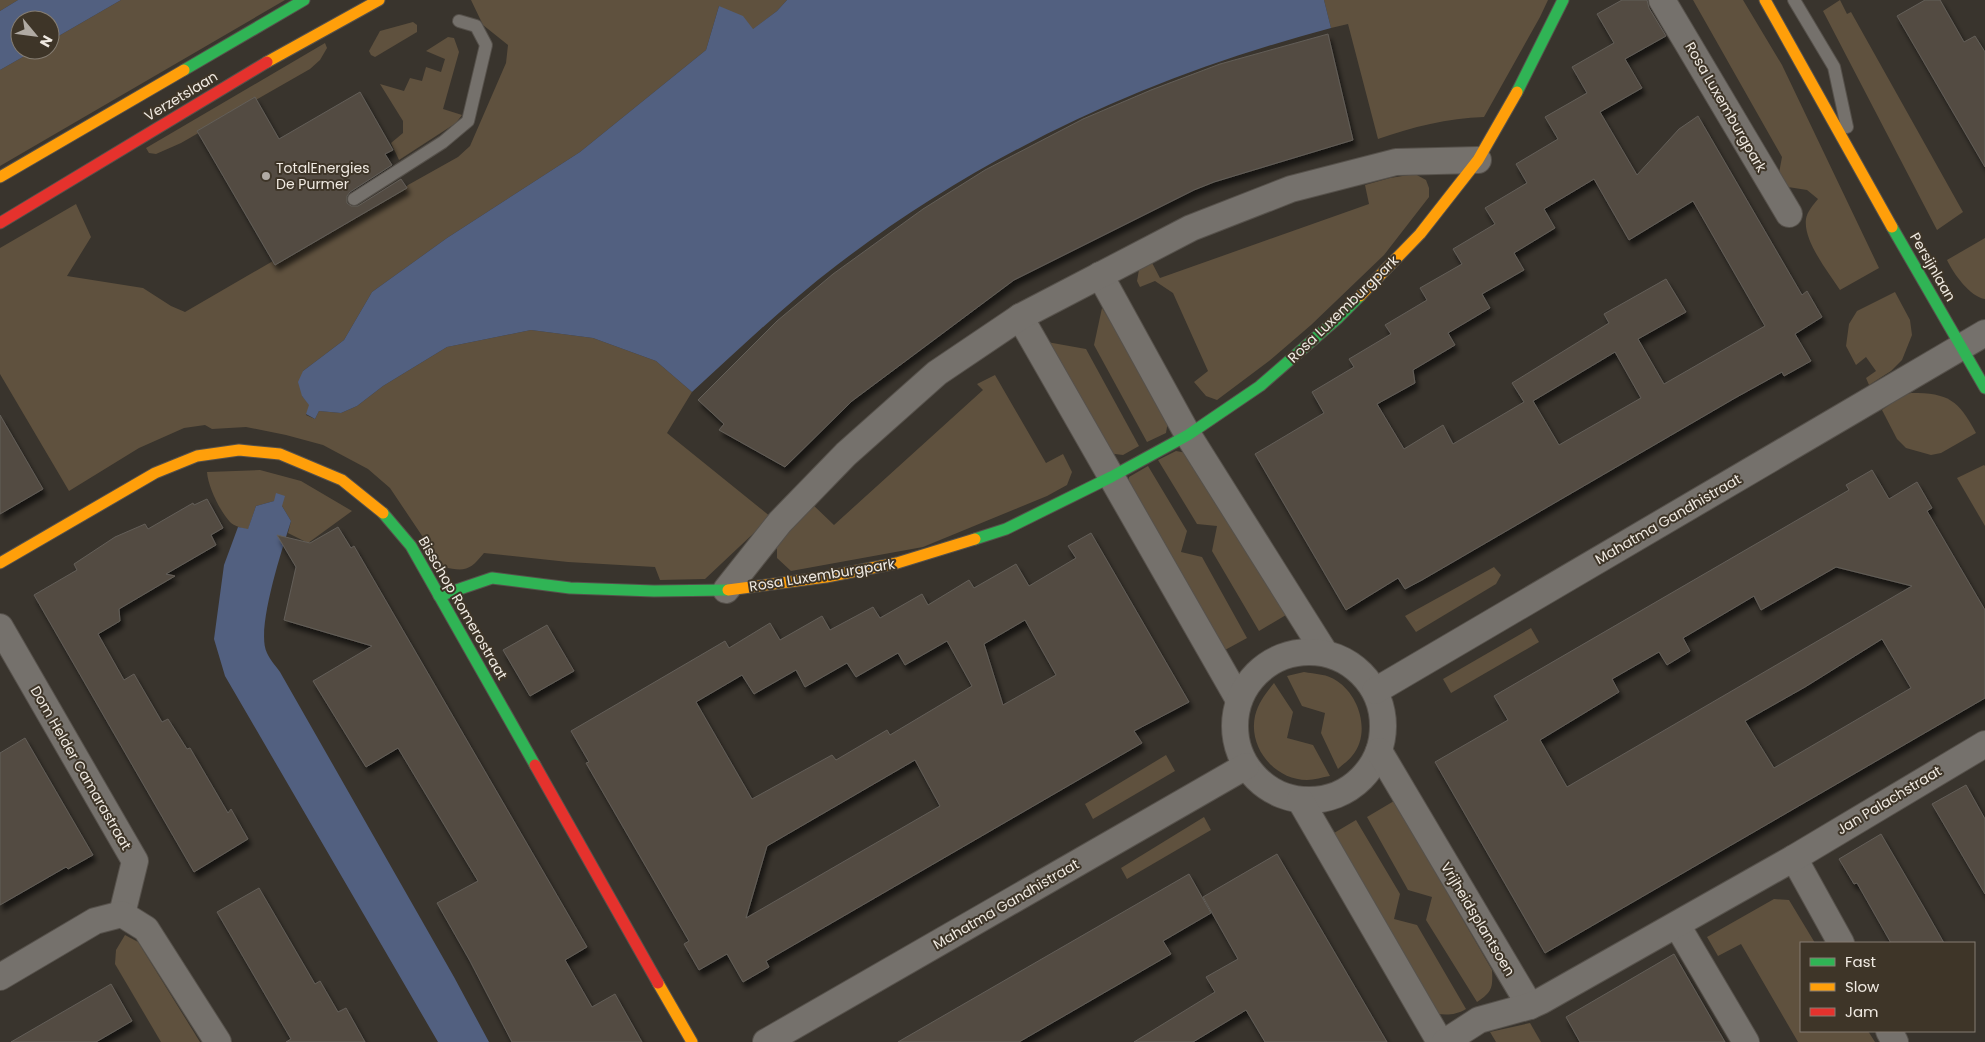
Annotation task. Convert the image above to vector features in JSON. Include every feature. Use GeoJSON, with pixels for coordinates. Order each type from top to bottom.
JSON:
{"type":"FeatureCollection","features":[{"type":"Feature","properties":{"kind":"street","name":"Verzetslaan"},"geometry":{"type":"LineString","coordinates":[[0,177],[304,0]]}},
{"type":"Feature","properties":{"kind":"street","name":"Verzetslaan"},"geometry":{"type":"LineString","coordinates":[[0,223],[293,47],[379,0]]}},
{"type":"Feature","properties":{"kind":"street","name":"Rosa Luxemburgpark"},"geometry":{"type":"LineString","coordinates":[[439,596],[492,578],[570,588],[654,591],[726,590],[826,577],[897,563],[1006,530],[1111,477],[1188,435],[1260,386],[1338,318],[1420,234],[1478,160],[1529,71],[1563,0]]}},
{"type":"Feature","properties":{"kind":"street","name":"Rosa Luxemburgpark"},"geometry":{"type":"LineString","coordinates":[[1662,0],[1789,214]]}},
{"type":"Feature","properties":{"kind":"street","name":"Persijnlaan"},"geometry":{"type":"LineString","coordinates":[[1764,0],[1985,388]]}},
{"type":"Feature","properties":{"kind":"street","name":"Rosa Luxemburgpark"},"geometry":{"type":"LineString","coordinates":[[726,590],[780,522],[846,454],[937,373],[1020,317],[1191,228],[1291,189],[1396,162],[1478,160]]}},
{"type":"Feature","properties":{"kind":"street"},"geometry":{"type":"LineString","coordinates":[[1100,275],[1188,435],[1325,653]]}},
{"type":"Feature","properties":{"kind":"street"},"geometry":{"type":"LineString","coordinates":[[1020,317],[1239,700]]}},
{"type":"Feature","properties":{"kind":"street","name":"Mahatma Gandhistraat"},"geometry":{"type":"LineString","coordinates":[[1375,691],[1985,333]]}},
{"type":"Feature","properties":{"kind":"street","name":"Bisschop Romerostraat"},"geometry":{"type":"LineString","coordinates":[[0,563],[155,473],[197,456],[239,450],[280,454],[342,480],[379,508],[411,546],[692,1042]]}},
{"type":"Feature","properties":{"kind":"street","name":"Dom Helder Camarastraat"},"geometry":{"type":"LineString","coordinates":[[0,627],[135,861],[122,914]]}},
{"type":"Feature","properties":{"kind":"street"},"geometry":{"type":"LineString","coordinates":[[1325,653],[1345,661],[1362,674],[1375,691],[1383,721],[1383,736],[1379,751],[1373,764],[1364,775],[1345,792],[1328,798],[1300,800],[1286,797],[1270,790],[1256,779],[1246,766],[1238,750],[1234,734],[1235,716],[1239,700],[1246,685],[1257,672],[1270,662],[1287,654],[1325,653]]}},
{"type":"Feature","properties":{"kind":"street","name":"Jan Palachstraat"},"geometry":{"type":"LineString","coordinates":[[1530,1006],[1794,858],[1985,744]]}},
{"type":"Feature","properties":{"kind":"street","name":"Vrijheidsplantsoen"},"geometry":{"type":"LineString","coordinates":[[1379,751],[1530,1006]]}},
{"type":"Feature","properties":{"kind":"street","name":"Mahatma Gandhistraat"},"geometry":{"type":"LineString","coordinates":[[766,1042],[1246,766]]}},
{"type":"Feature","properties":{"kind":"street"},"geometry":{"type":"LineString","coordinates":[[1300,800],[1440,1042]]}},
{"type":"Feature","properties":{"kind":"street"},"geometry":{"type":"LineString","coordinates":[[1794,858],[1840,942]]}},
{"type":"Feature","properties":{"kind":"street"},"geometry":{"type":"LineString","coordinates":[[0,977],[95,921],[122,914],[146,929],[218,1042]]}},
{"type":"Feature","properties":{"kind":"street"},"geometry":{"type":"LineString","coordinates":[[1678,924],[1746,1042]]}},
{"type":"Feature","properties":{"kind":"street"},"geometry":{"type":"LineString","coordinates":[[1445,1042],[1479,1020],[1530,1006]]}},
{"type":"Feature","properties":{"kind":"lane","name":"Persijnlaan"},"geometry":{"type":"LineString","coordinates":[[1794,0],[1834,67],[1855,162]]}},
{"type":"Feature","properties":{"kind":"lane"},"geometry":{"type":"LineString","coordinates":[[354,199],[443,142],[468,121],[486,45],[476,26],[459,21]]}},
{"type":"Feature","properties":{"kind":"shaded area"},"geometry":{"type":"Polygon","coordinates":[[[0,0],[18,0],[0,11],[0,0]]]}},
{"type":"Feature","properties":{"kind":"shaded area"},"geometry":{"type":"Polygon","coordinates":[[[121,0],[285,0],[0,166],[0,70],[18,60],[60,60],[60,35],[121,0]]]}},
{"type":"Feature","properties":{"kind":"shaded area"},"geometry":{"type":"Polygon","coordinates":[[[471,0],[787,0],[777,11],[752,30],[719,6],[706,50],[580,152],[447,238],[372,292],[344,340],[303,371],[302,396],[310,405],[306,415],[315,419],[319,411],[341,413],[357,406],[383,386],[447,347],[531,330],[593,338],[656,361],[692,392],[667,433],[771,517],[705,579],[660,580],[655,567],[568,562],[484,553],[475,563],[467,568],[451,569],[443,567],[390,488],[368,469],[323,445],[286,435],[246,427],[212,429],[205,425],[184,428],[139,448],[69,491],[0,374],[0,248],[76,204],[91,237],[67,276],[143,288],[171,306],[185,312],[273,261],[276,264],[400,192],[408,185],[458,157],[470,146],[506,63],[508,45],[483,25],[471,0]]]}},
{"type":"Feature","properties":{"kind":"shaded area"},"geometry":{"type":"Polygon","coordinates":[[[1324,0],[1548,0],[1484,117],[1430,124],[1378,139],[1348,24],[1331,28],[1324,0]]]}},
{"type":"Feature","properties":{"kind":"shaded area"},"geometry":{"type":"Polygon","coordinates":[[[1693,0],[1743,0],[1782,65],[1879,268],[1840,290],[1813,247],[1806,228],[1806,219],[1810,209],[1818,199],[1807,190],[1788,187],[1779,173],[1782,157],[1693,0]]]}},
{"type":"Feature","properties":{"kind":"shaded area"},"geometry":{"type":"Polygon","coordinates":[[[1840,0],[1847,14],[1851,12],[1963,212],[1937,230],[1823,11],[1840,0]]]}},
{"type":"Feature","properties":{"kind":"shaded area"},"geometry":{"type":"Polygon","coordinates":[[[413,22],[417,25],[417,32],[375,57],[371,55],[369,51],[380,31],[413,22]]]}},
{"type":"Feature","properties":{"kind":"shaded area"},"geometry":{"type":"Polygon","coordinates":[[[448,37],[454,38],[459,52],[443,109],[462,115],[456,123],[399,160],[391,143],[403,133],[403,121],[380,84],[404,91],[410,78],[422,81],[426,67],[441,72],[445,59],[426,51],[448,37]]]}},
{"type":"Feature","properties":{"kind":"shaded area"},"geometry":{"type":"Polygon","coordinates":[[[325,43],[327,48],[320,60],[310,69],[181,143],[156,154],[149,153],[146,148],[325,43]]]}},
{"type":"Feature","properties":{"kind":"shaded area"},"geometry":{"type":"Polygon","coordinates":[[[1415,174],[1426,180],[1429,188],[1429,197],[1384,255],[1311,325],[1269,361],[1217,400],[1206,396],[1194,382],[1208,371],[1173,293],[1155,281],[1140,287],[1137,281],[1140,264],[1150,259],[1160,278],[1369,204],[1365,185],[1415,174]]]}},
{"type":"Feature","properties":{"kind":"shaded area"},"geometry":{"type":"Polygon","coordinates":[[[1985,238],[1985,299],[1968,289],[1958,278],[1947,260],[1985,238]]]}},
{"type":"Feature","properties":{"kind":"shaded area"},"geometry":{"type":"Polygon","coordinates":[[[1895,292],[1910,320],[1912,335],[1902,360],[1891,371],[1869,385],[1866,378],[1876,371],[1866,357],[1856,365],[1846,346],[1849,324],[1857,311],[1895,292]]]}},
{"type":"Feature","properties":{"kind":"shaded area"},"geometry":{"type":"Polygon","coordinates":[[[1102,308],[1169,415],[1166,433],[1147,442],[1094,345],[1102,308]]]}},
{"type":"Feature","properties":{"kind":"shaded area"},"geometry":{"type":"Polygon","coordinates":[[[1047,342],[1086,349],[1139,446],[1123,455],[1107,453],[1047,342]]]}},
{"type":"Feature","properties":{"kind":"shaded area"},"geometry":{"type":"Polygon","coordinates":[[[995,375],[1046,463],[1063,454],[1072,472],[1067,485],[1047,496],[923,547],[791,571],[777,558],[777,546],[810,502],[834,525],[983,390],[977,384],[995,375]]]}},
{"type":"Feature","properties":{"kind":"shaded area"},"geometry":{"type":"Polygon","coordinates":[[[1911,393],[1935,395],[1951,401],[1964,413],[1976,433],[1941,453],[1931,455],[1906,448],[1897,439],[1882,410],[1902,396],[1911,393]]]}},
{"type":"Feature","properties":{"kind":"shaded area"},"geometry":{"type":"Polygon","coordinates":[[[1176,451],[1193,454],[1286,615],[1259,631],[1212,551],[1217,526],[1197,524],[1158,460],[1176,451]]]}},
{"type":"Feature","properties":{"kind":"shaded area"},"geometry":{"type":"Polygon","coordinates":[[[1148,466],[1187,531],[1181,552],[1202,557],[1247,638],[1225,650],[1128,487],[1129,477],[1148,466]]]}},
{"type":"Feature","properties":{"kind":"shaded area"},"geometry":{"type":"Polygon","coordinates":[[[1985,466],[1985,526],[1957,478],[1985,466]]]}},
{"type":"Feature","properties":{"kind":"shaded area"},"geometry":{"type":"Polygon","coordinates":[[[260,470],[301,481],[352,511],[308,543],[288,533],[291,521],[282,506],[274,501],[256,506],[248,530],[236,526],[226,517],[212,492],[207,472],[260,470]]]}},
{"type":"Feature","properties":{"kind":"shaded area"},"geometry":{"type":"Polygon","coordinates":[[[1494,567],[1501,575],[1496,584],[1416,632],[1405,616],[1494,567]]]}},
{"type":"Feature","properties":{"kind":"shaded area"},"geometry":{"type":"Polygon","coordinates":[[[1531,628],[1539,642],[1451,693],[1443,679],[1531,628]]]}},
{"type":"Feature","properties":{"kind":"shaded area"},"geometry":{"type":"Polygon","coordinates":[[[1304,672],[1330,677],[1345,688],[1357,706],[1362,727],[1358,747],[1352,756],[1338,769],[1321,733],[1325,713],[1302,706],[1287,676],[1304,672]]]}},
{"type":"Feature","properties":{"kind":"shaded area"},"geometry":{"type":"Polygon","coordinates":[[[1274,683],[1293,712],[1287,738],[1313,745],[1330,776],[1310,780],[1295,779],[1284,774],[1266,760],[1256,739],[1254,728],[1255,716],[1260,702],[1274,683]]]}},
{"type":"Feature","properties":{"kind":"shaded area"},"geometry":{"type":"Polygon","coordinates":[[[1166,755],[1175,771],[1093,819],[1085,804],[1166,755]]]}},
{"type":"Feature","properties":{"kind":"shaded area"},"geometry":{"type":"Polygon","coordinates":[[[1394,801],[1492,970],[1489,992],[1477,1002],[1426,920],[1432,897],[1408,890],[1367,817],[1394,801]]]}},
{"type":"Feature","properties":{"kind":"shaded area"},"geometry":{"type":"Polygon","coordinates":[[[1204,817],[1211,830],[1127,879],[1121,868],[1204,817]]]}},
{"type":"Feature","properties":{"kind":"shaded area"},"geometry":{"type":"Polygon","coordinates":[[[1356,820],[1400,894],[1394,919],[1417,925],[1466,1009],[1452,1014],[1437,1014],[1329,836],[1356,820]]]}},
{"type":"Feature","properties":{"kind":"shaded area"},"geometry":{"type":"Polygon","coordinates":[[[1774,899],[1789,900],[1814,942],[1800,942],[1800,1032],[1869,1032],[1875,1042],[1798,1042],[1741,944],[1718,956],[1707,937],[1774,899]]]}},
{"type":"Feature","properties":{"kind":"shaded area"},"geometry":{"type":"Polygon","coordinates":[[[125,935],[138,942],[200,1042],[161,1042],[115,964],[116,950],[125,935]]]}},
{"type":"Feature","properties":{"kind":"shaded area"},"geometry":{"type":"Polygon","coordinates":[[[1530,1023],[1541,1042],[1496,1042],[1490,1032],[1530,1023]]]}},
{"type":"Feature","properties":{"kind":"water"},"geometry":{"type":"Polygon","coordinates":[[[18,0],[121,0],[60,35],[60,10],[10,10],[10,60],[18,60],[0,70],[0,11],[18,0]]]}},
{"type":"Feature","properties":{"kind":"water"},"geometry":{"type":"Polygon","coordinates":[[[787,0],[1324,0],[1331,28],[1264,47],[1198,69],[1134,94],[1072,122],[1011,153],[952,187],[894,224],[837,265],[781,311],[692,392],[656,361],[593,338],[531,330],[447,347],[383,386],[357,406],[341,413],[319,411],[315,419],[306,414],[309,405],[302,396],[298,382],[303,371],[344,340],[372,292],[447,238],[580,152],[706,50],[719,6],[743,16],[753,29],[777,11],[787,0]]]}},
{"type":"Feature","properties":{"kind":"water"},"geometry":{"type":"Polygon","coordinates":[[[276,493],[285,496],[282,506],[291,521],[267,608],[264,642],[267,653],[280,672],[489,1042],[438,1042],[225,676],[214,639],[224,565],[238,527],[248,529],[256,506],[274,501],[276,493]]]}},
{"type":"Feature","properties":{"kind":"building"},"geometry":{"type":"Polygon","coordinates":[[[1622,0],[1647,0],[1649,8],[1666,36],[1625,59],[1642,88],[1600,112],[1637,175],[1679,129],[1698,116],[1802,295],[1807,291],[1822,317],[1795,334],[1811,361],[1784,376],[1782,372],[1735,398],[1422,580],[1405,589],[1398,578],[1346,610],[1255,454],[1324,413],[1312,392],[1354,367],[1349,359],[1391,334],[1385,325],[1427,300],[1420,288],[1462,264],[1453,249],[1495,224],[1485,208],[1527,183],[1516,164],[1558,139],[1545,117],[1587,93],[1572,67],[1614,43],[1597,14],[1622,0]],[[1594,179],[1544,209],[1555,228],[1514,253],[1524,270],[1482,294],[1490,308],[1448,333],[1455,345],[1413,370],[1415,383],[1377,404],[1404,449],[1443,425],[1453,444],[1524,402],[1512,383],[1609,323],[1604,314],[1666,279],[1686,312],[1638,339],[1664,384],[1765,326],[1693,201],[1629,240],[1594,179]],[[1615,352],[1533,401],[1559,445],[1641,398],[1615,352]]]}},
{"type":"Feature","properties":{"kind":"building"},"geometry":{"type":"Polygon","coordinates":[[[1925,0],[1940,0],[1964,42],[1975,36],[1985,52],[1985,167],[1897,16],[1925,0]]]}},
{"type":"Feature","properties":{"kind":"building"},"geometry":{"type":"Polygon","coordinates":[[[1328,34],[1353,140],[1214,182],[1194,190],[1014,280],[852,401],[785,467],[719,430],[724,424],[698,400],[777,321],[833,274],[923,209],[985,170],[1083,119],[1151,90],[1220,64],[1328,34]]]}},
{"type":"Feature","properties":{"kind":"building"},"geometry":{"type":"Polygon","coordinates":[[[360,92],[393,150],[385,154],[392,165],[350,192],[347,196],[347,203],[351,206],[358,206],[401,179],[407,188],[275,265],[197,131],[255,97],[279,139],[360,92]]]}},
{"type":"Feature","properties":{"kind":"building"},"geometry":{"type":"Polygon","coordinates":[[[0,415],[43,489],[0,514],[0,415]]]}},
{"type":"Feature","properties":{"kind":"building"},"geometry":{"type":"Polygon","coordinates":[[[1872,470],[1889,499],[1917,482],[1932,508],[1927,511],[1985,610],[1985,698],[1545,953],[1435,762],[1508,720],[1494,696],[1849,490],[1846,485],[1872,470]],[[1836,567],[1761,610],[1754,596],[1683,638],[1690,651],[1667,665],[1659,652],[1612,679],[1619,692],[1540,740],[1567,787],[1912,586],[1836,567]],[[1882,639],[1805,687],[1745,721],[1774,768],[1911,688],[1882,639]]]}},
{"type":"Feature","properties":{"kind":"building"},"geometry":{"type":"Polygon","coordinates":[[[207,499],[223,528],[211,535],[216,545],[166,574],[175,576],[119,609],[120,621],[98,634],[124,680],[134,674],[162,722],[168,719],[187,749],[190,748],[228,813],[231,809],[248,839],[194,872],[34,595],[77,570],[74,564],[115,537],[145,524],[148,529],[193,503],[194,505],[207,499]]]}},
{"type":"Feature","properties":{"kind":"building"},"geometry":{"type":"Polygon","coordinates":[[[338,527],[351,548],[354,546],[587,947],[565,960],[592,1007],[615,994],[642,1042],[512,1042],[470,961],[437,903],[478,881],[398,748],[366,767],[313,681],[372,646],[284,620],[296,567],[277,535],[310,543],[338,527]]]}},
{"type":"Feature","properties":{"kind":"building"},"geometry":{"type":"Polygon","coordinates":[[[1091,533],[1189,702],[1134,731],[1142,743],[766,961],[769,967],[743,982],[727,954],[699,970],[684,944],[689,941],[586,763],[589,762],[571,731],[725,641],[729,648],[770,623],[780,640],[822,616],[830,630],[873,607],[880,618],[922,594],[928,605],[969,580],[974,588],[1016,564],[1029,586],[1076,558],[1068,546],[1091,533]],[[1025,620],[984,644],[1003,705],[1056,675],[1025,620]],[[947,641],[905,665],[898,653],[856,677],[847,663],[805,687],[796,670],[754,694],[742,675],[696,702],[752,799],[832,755],[836,760],[887,730],[890,735],[972,686],[947,641]],[[915,760],[767,846],[746,918],[940,806],[915,760]]]}},
{"type":"Feature","properties":{"kind":"building"},"geometry":{"type":"Polygon","coordinates":[[[547,625],[574,671],[530,696],[503,650],[547,625]]]}},
{"type":"Feature","properties":{"kind":"building"},"geometry":{"type":"Polygon","coordinates":[[[25,738],[93,855],[68,869],[66,867],[0,905],[0,753],[25,738]]]}},
{"type":"Feature","properties":{"kind":"building"},"geometry":{"type":"Polygon","coordinates":[[[1966,785],[1985,819],[1985,894],[1932,804],[1966,785]]]}},
{"type":"Feature","properties":{"kind":"building"},"geometry":{"type":"Polygon","coordinates":[[[1881,834],[1943,942],[1890,942],[1857,883],[1854,884],[1839,859],[1881,834]]]}},
{"type":"Feature","properties":{"kind":"building"},"geometry":{"type":"Polygon","coordinates":[[[1277,854],[1387,1042],[1265,1042],[1246,1010],[1193,1042],[1134,1042],[1215,992],[1206,977],[1238,959],[1203,897],[1277,854]]]}},
{"type":"Feature","properties":{"kind":"building"},"geometry":{"type":"Polygon","coordinates":[[[1189,874],[1211,913],[1163,941],[1171,954],[1019,1042],[898,1042],[1189,874]]]}},
{"type":"Feature","properties":{"kind":"building"},"geometry":{"type":"Polygon","coordinates":[[[259,888],[315,984],[320,981],[338,1012],[346,1008],[365,1042],[286,1042],[291,1039],[217,912],[259,888]]]}},
{"type":"Feature","properties":{"kind":"building"},"geometry":{"type":"Polygon","coordinates":[[[1674,954],[1725,1042],[1580,1042],[1566,1017],[1674,954]]]}},
{"type":"Feature","properties":{"kind":"building"},"geometry":{"type":"Polygon","coordinates":[[[111,984],[132,1021],[96,1042],[11,1042],[111,984]]]}},
{"type":"Feature","properties":{"kind":"traffic: fast"},"geometry":{"type":"LineString","coordinates":[[184,70],[304,0]]}},
{"type":"Feature","properties":{"kind":"traffic: fast"},"geometry":{"type":"LineString","coordinates":[[1517,92],[1563,0]]}},
{"type":"Feature","properties":{"kind":"traffic: fast"},"geometry":{"type":"LineString","coordinates":[[1892,227],[1985,388]]}},
{"type":"Feature","properties":{"kind":"traffic: fast"},"geometry":{"type":"LineString","coordinates":[[975,539],[1006,529],[1111,477],[1188,435],[1260,386],[1338,318],[1360,296]]}},
{"type":"Feature","properties":{"kind":"traffic: fast"},"geometry":{"type":"LineString","coordinates":[[383,513],[411,546],[535,765]]}},
{"type":"Feature","properties":{"kind":"traffic: fast"},"geometry":{"type":"LineString","coordinates":[[439,596],[492,578],[570,588],[654,591],[728,590]]}},
{"type":"Feature","properties":{"kind":"traffic: slow"},"geometry":{"type":"LineString","coordinates":[[267,62],[379,0]]}},
{"type":"Feature","properties":{"kind":"traffic: slow"},"geometry":{"type":"LineString","coordinates":[[1765,0],[1892,227]]}},
{"type":"Feature","properties":{"kind":"traffic: slow"},"geometry":{"type":"LineString","coordinates":[[0,177],[184,70]]}},
{"type":"Feature","properties":{"kind":"traffic: slow"},"geometry":{"type":"LineString","coordinates":[[1360,296],[1420,234],[1478,160],[1517,92]]}},
{"type":"Feature","properties":{"kind":"traffic: slow"},"geometry":{"type":"LineString","coordinates":[[0,563],[155,473],[197,456],[239,450],[280,454],[342,480],[383,513]]}},
{"type":"Feature","properties":{"kind":"traffic: slow"},"geometry":{"type":"LineString","coordinates":[[728,590],[826,577],[897,563],[975,539]]}},
{"type":"Feature","properties":{"kind":"traffic: slow"},"geometry":{"type":"LineString","coordinates":[[658,983],[692,1042]]}},
{"type":"Feature","properties":{"kind":"traffic: jam"},"geometry":{"type":"LineString","coordinates":[[0,223],[267,62]]}},
{"type":"Feature","properties":{"kind":"traffic: jam"},"geometry":{"type":"LineString","coordinates":[[535,765],[658,983]]}},
{"type":"Feature","properties":{"kind":"place","name":"TotalEnergies De Purmer"},"geometry":{"type":"Point","coordinates":[266,176]}}]}
